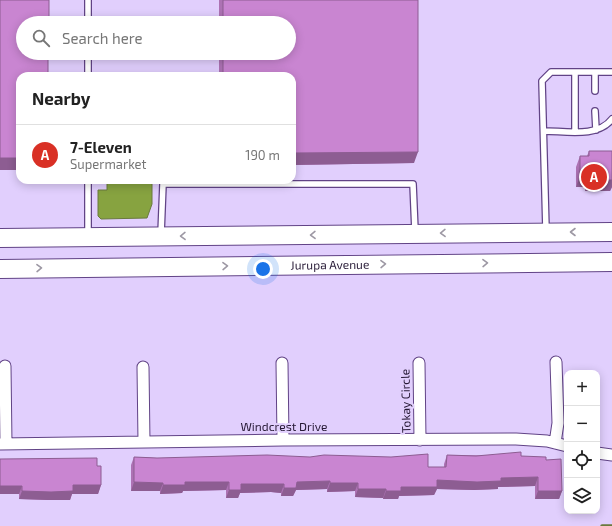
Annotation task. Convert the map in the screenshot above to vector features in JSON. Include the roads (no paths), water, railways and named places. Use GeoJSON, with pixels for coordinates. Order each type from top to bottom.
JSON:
{"type":"FeatureCollection","features":[{"type":"Feature","properties":{"kind":"main road"},"geometry":{"type":"LineString","coordinates":[[0,238],[612,232]]}},
{"type":"Feature","properties":{"kind":"main road","name":"Jurupa Avenue"},"geometry":{"type":"LineString","coordinates":[[0,269],[612,262]]}},
{"type":"Feature","properties":{"kind":"street"},"geometry":{"type":"LineString","coordinates":[[555,443],[558,423],[556,362]]}},
{"type":"Feature","properties":{"kind":"street"},"geometry":{"type":"LineString","coordinates":[[282,363],[283,440]]}},
{"type":"Feature","properties":{"kind":"street","name":"Tokay Circle"},"geometry":{"type":"LineString","coordinates":[[418,363],[420,440]]}},
{"type":"Feature","properties":{"kind":"street"},"geometry":{"type":"LineString","coordinates":[[3,444],[5,366]]}},
{"type":"Feature","properties":{"kind":"street"},"geometry":{"type":"LineString","coordinates":[[143,367],[144,442]]}},
{"type":"Feature","properties":{"kind":"street","name":"Windcrest Drive"},"geometry":{"type":"LineString","coordinates":[[3,444],[283,440],[516,439],[564,445]]}},
{"type":"Feature","properties":{"kind":"street"},"geometry":{"type":"LineString","coordinates":[[600,453],[612,455]]}},
{"type":"Feature","properties":{"kind":"lane"},"geometry":{"type":"LineString","coordinates":[[88,0],[88,16]]}},
{"type":"Feature","properties":{"kind":"lane"},"geometry":{"type":"LineString","coordinates":[[88,60],[88,72]]}},
{"type":"Feature","properties":{"kind":"lane"},"geometry":{"type":"LineString","coordinates":[[546,232],[542,81],[551,72],[612,72]]}},
{"type":"Feature","properties":{"kind":"lane"},"geometry":{"type":"LineString","coordinates":[[575,72],[575,131]]}},
{"type":"Feature","properties":{"kind":"lane"},"geometry":{"type":"LineString","coordinates":[[595,72],[595,91]]}},
{"type":"Feature","properties":{"kind":"lane"},"geometry":{"type":"LineString","coordinates":[[596,111],[596,130]]}},
{"type":"Feature","properties":{"kind":"lane"},"geometry":{"type":"LineString","coordinates":[[544,131],[591,131],[607,125],[612,119]]}},
{"type":"Feature","properties":{"kind":"lane"},"geometry":{"type":"LineString","coordinates":[[88,184],[88,237]]}},
{"type":"Feature","properties":{"kind":"lane"},"geometry":{"type":"LineString","coordinates":[[161,236],[163,184],[413,184],[415,234]]}},
{"type":"Feature","properties":{"kind":"waterway"},"geometry":{"type":"LineString","coordinates":[[602,526],[612,526]]}},
{"type":"Feature","properties":{"kind":"place","name":"7-Eleven"},"geometry":{"type":"Point","coordinates":[594,177]}}]}
